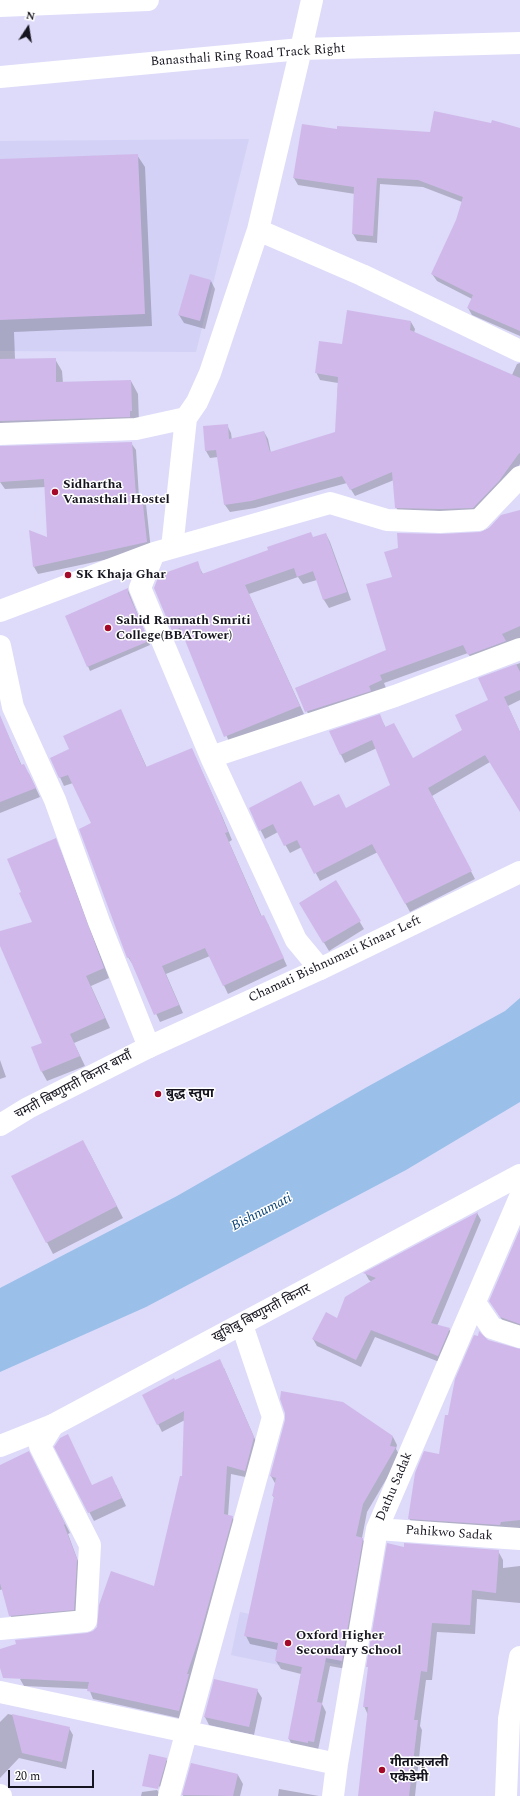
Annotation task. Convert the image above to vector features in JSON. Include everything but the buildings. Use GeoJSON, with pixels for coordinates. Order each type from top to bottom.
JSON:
{"type":"FeatureCollection","features":[{"type":"Feature","properties":{"kind":"main road"},"geometry":{"type":"LineString","coordinates":[[0,6],[148,0]]}},
{"type":"Feature","properties":{"kind":"main road"},"geometry":{"type":"LineString","coordinates":[[312,0],[258,230],[210,373],[197,402],[186,418],[163,550],[140,588],[212,757],[296,940],[320,968]]}},
{"type":"Feature","properties":{"kind":"main road","name":"Banasthali Ring Road Track Right"},"geometry":{"type":"LineString","coordinates":[[0,78],[301,49],[520,43]]}},
{"type":"Feature","properties":{"kind":"main road"},"geometry":{"type":"LineString","coordinates":[[258,230],[362,275],[520,351]]}},
{"type":"Feature","properties":{"kind":"main road"},"geometry":{"type":"LineString","coordinates":[[0,434],[136,429],[186,418]]}},
{"type":"Feature","properties":{"kind":"main road"},"geometry":{"type":"LineString","coordinates":[[0,610],[163,550],[330,503],[387,520],[440,522],[479,520],[520,477]]}},
{"type":"Feature","properties":{"kind":"main road"},"geometry":{"type":"LineString","coordinates":[[0,646],[13,707],[55,800],[99,922],[149,1047]]}},
{"type":"Feature","properties":{"kind":"main road"},"geometry":{"type":"LineString","coordinates":[[212,757],[395,696],[520,650]]}},
{"type":"Feature","properties":{"kind":"main road","name":"Chamati Bishnumati Kinaar Left"},"geometry":{"type":"LineString","coordinates":[[149,1047],[320,968],[520,872]]}},
{"type":"Feature","properties":{"kind":"main road","name":"चमती बिष्णुमती किनार बायाँ"},"geometry":{"type":"LineString","coordinates":[[0,1125],[28,1108],[149,1047]]}},
{"type":"Feature","properties":{"kind":"main road","name":"खुशिबु बिष्णुमती किनार"},"geometry":{"type":"LineString","coordinates":[[0,1446],[53,1426],[520,1175]]}},
{"type":"Feature","properties":{"kind":"main road","name":"Dathu Sadak"},"geometry":{"type":"LineString","coordinates":[[333,1796],[337,1764],[378,1529],[520,1197]]}},
{"type":"Feature","properties":{"kind":"main road"},"geometry":{"type":"LineString","coordinates":[[475,1303],[492,1328],[520,1337]]}},
{"type":"Feature","properties":{"kind":"main road"},"geometry":{"type":"LineString","coordinates":[[169,1796],[185,1733],[273,1417],[242,1325]]}},
{"type":"Feature","properties":{"kind":"main road"},"geometry":{"type":"LineString","coordinates":[[0,1629],[86,1620],[90,1545],[40,1446],[53,1426]]}},
{"type":"Feature","properties":{"kind":"main road","name":"Pahikwo Sadak"},"geometry":{"type":"LineString","coordinates":[[378,1529],[520,1539]]}},
{"type":"Feature","properties":{"kind":"main road"},"geometry":{"type":"LineString","coordinates":[[506,1796],[520,1657]]}},
{"type":"Feature","properties":{"kind":"main road"},"geometry":{"type":"LineString","coordinates":[[0,1692],[185,1733],[337,1764]]}},
{"type":"Feature","properties":{"kind":"shaded area"},"geometry":{"type":"Polygon","coordinates":[[[249,139],[196,352],[0,351],[0,141],[249,139]]]}},
{"type":"Feature","properties":{"kind":"shaded area","name":"Oxford Higher Secondary School"},"geometry":{"type":"Polygon","coordinates":[[[240,1612],[287,1622],[343,1653],[340,1665],[282,1653],[279,1665],[231,1655],[240,1612]]]}},
{"type":"Feature","properties":{"kind":"water","name":"Bishnumati"},"geometry":{"type":"Polygon","coordinates":[[[520,998],[520,1102],[406,1170],[146,1307],[0,1372],[0,1288],[177,1196],[367,1087],[505,1011],[520,998]]]}},
{"type":"Feature","properties":{"kind":"place","name":"Sidhartha Vanasthali Hostel"},"geometry":{"type":"Point","coordinates":[55,492]}},
{"type":"Feature","properties":{"kind":"place","name":"SK Khaja Ghar"},"geometry":{"type":"Point","coordinates":[68,575]}},
{"type":"Feature","properties":{"kind":"place","name":"Sahid Ramnath Smriti College(BBATower)"},"geometry":{"type":"Point","coordinates":[108,628]}},
{"type":"Feature","properties":{"kind":"place","name":"बुद्ध स्तुपा"},"geometry":{"type":"Point","coordinates":[158,1094]}},
{"type":"Feature","properties":{"kind":"place","name":"Oxford Higher Secondary School"},"geometry":{"type":"Point","coordinates":[288,1643]}},
{"type":"Feature","properties":{"kind":"place","name":"गीताञ‍्जली एकेडेमी"},"geometry":{"type":"Point","coordinates":[382,1770]}}]}
